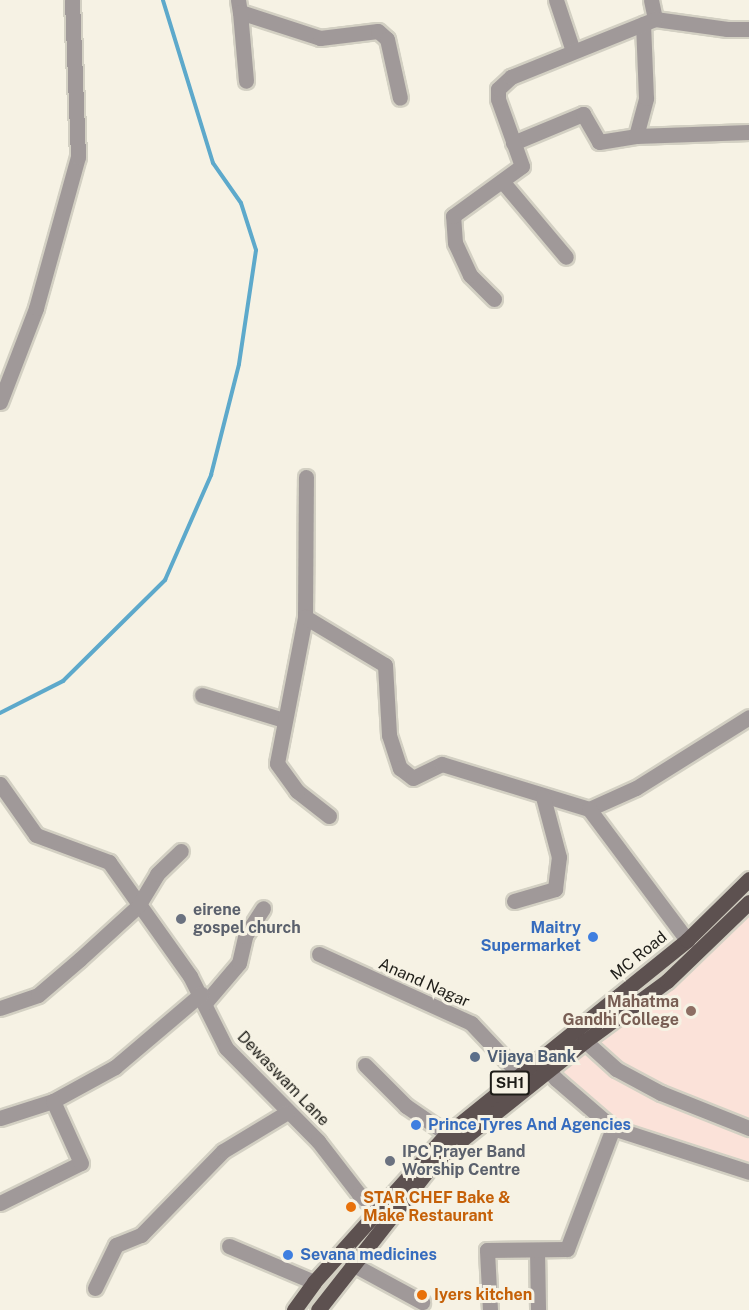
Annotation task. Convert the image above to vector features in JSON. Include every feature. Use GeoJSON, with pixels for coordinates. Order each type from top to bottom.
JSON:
{"type":"FeatureCollection","features":[{"type":"Feature","properties":{"kind":"main road","name":"MC Road"},"geometry":{"type":"LineString","coordinates":[[294,1310],[314,1282],[434,1162],[687,940],[749,879]]}},
{"type":"Feature","properties":{"kind":"main road","name":"MC Road"},"geometry":{"type":"LineString","coordinates":[[318,1310],[352,1264],[382,1215],[447,1134],[520,1075],[585,1041],[667,981],[749,902]]}},
{"type":"Feature","properties":{"kind":"street"},"geometry":{"type":"LineString","coordinates":[[0,402],[36,308],[78,157],[72,0]]}},
{"type":"Feature","properties":{"kind":"street"},"geometry":{"type":"LineString","coordinates":[[556,0],[573,51]]}},
{"type":"Feature","properties":{"kind":"street"},"geometry":{"type":"LineString","coordinates":[[636,136],[646,98],[651,0]]}},
{"type":"Feature","properties":{"kind":"street"},"geometry":{"type":"LineString","coordinates":[[246,81],[239,6],[320,38],[378,31],[387,39],[400,98]]}},
{"type":"Feature","properties":{"kind":"street"},"geometry":{"type":"LineString","coordinates":[[494,299],[470,275],[454,243],[453,216],[522,166],[498,89],[511,77],[649,22],[749,29]]}},
{"type":"Feature","properties":{"kind":"street"},"geometry":{"type":"LineString","coordinates":[[513,143],[583,114],[599,142],[636,136],[749,132]]}},
{"type":"Feature","properties":{"kind":"street"},"geometry":{"type":"LineString","coordinates":[[502,181],[566,257]]}},
{"type":"Feature","properties":{"kind":"street"},"geometry":{"type":"LineString","coordinates":[[306,477],[305,617],[284,720],[278,763],[297,791],[329,816]]}},
{"type":"Feature","properties":{"kind":"street"},"geometry":{"type":"LineString","coordinates":[[305,617],[385,665],[389,735],[400,768],[412,778],[442,764],[588,809],[687,940]]}},
{"type":"Feature","properties":{"kind":"street"},"geometry":{"type":"LineString","coordinates":[[202,695],[284,720]]}},
{"type":"Feature","properties":{"kind":"street"},"geometry":{"type":"LineString","coordinates":[[588,809],[636,788],[749,717]]}},
{"type":"Feature","properties":{"kind":"street","name":"Dewaswam Lane"},"geometry":{"type":"LineString","coordinates":[[0,784],[36,836],[109,862],[203,998],[211,1023],[226,1048],[286,1113],[318,1141],[359,1194],[382,1215]]}},
{"type":"Feature","properties":{"kind":"street"},"geometry":{"type":"LineString","coordinates":[[514,901],[555,889],[559,857],[543,796]]}},
{"type":"Feature","properties":{"kind":"street"},"geometry":{"type":"LineString","coordinates":[[0,1008],[38,995],[138,906],[157,874],[181,851]]}},
{"type":"Feature","properties":{"kind":"street"},"geometry":{"type":"LineString","coordinates":[[0,1118],[54,1101],[115,1067],[203,998],[239,963],[245,936],[263,908]]}},
{"type":"Feature","properties":{"kind":"street","name":"Anand Nagar"},"geometry":{"type":"LineString","coordinates":[[319,954],[471,1023],[520,1075]]}},
{"type":"Feature","properties":{"kind":"street"},"geometry":{"type":"LineString","coordinates":[[585,1041],[616,1069],[652,1088],[749,1128]]}},
{"type":"Feature","properties":{"kind":"street"},"geometry":{"type":"LineString","coordinates":[[544,1064],[556,1079],[613,1128],[749,1172]]}},
{"type":"Feature","properties":{"kind":"street"},"geometry":{"type":"LineString","coordinates":[[365,1065],[406,1106],[447,1134]]}},
{"type":"Feature","properties":{"kind":"street"},"geometry":{"type":"LineString","coordinates":[[0,1203],[81,1163],[54,1101]]}},
{"type":"Feature","properties":{"kind":"street"},"geometry":{"type":"LineString","coordinates":[[95,1288],[116,1245],[141,1235],[223,1151],[286,1113]]}},
{"type":"Feature","properties":{"kind":"street"},"geometry":{"type":"LineString","coordinates":[[490,1310],[487,1250],[567,1249],[613,1128]]}},
{"type":"Feature","properties":{"kind":"street"},"geometry":{"type":"LineString","coordinates":[[229,1246],[314,1282]]}},
{"type":"Feature","properties":{"kind":"street"},"geometry":{"type":"LineString","coordinates":[[537,1250],[538,1310]]}},
{"type":"Feature","properties":{"kind":"street"},"geometry":{"type":"LineString","coordinates":[[352,1264],[422,1302]]}},
{"type":"Feature","properties":{"kind":"shaded area","name":"Mahatma Gandhi College"},"geometry":{"type":"Polygon","coordinates":[[[749,913],[749,1165],[623,1122],[558,1073],[749,913]]]}},
{"type":"Feature","properties":{"kind":"waterway"},"geometry":{"type":"LineString","coordinates":[[0,713],[63,681],[165,580],[211,475],[239,364],[256,250],[241,203],[213,163],[163,0]]}},
{"type":"Feature","properties":{"kind":"place","name":"eirene gospel church"},"geometry":{"type":"Point","coordinates":[181,919]}},
{"type":"Feature","properties":{"kind":"place","name":"Maitry Supermarket"},"geometry":{"type":"Point","coordinates":[593,937]}},
{"type":"Feature","properties":{"kind":"place","name":"Mahatma Gandhi College"},"geometry":{"type":"Point","coordinates":[691,1011]}},
{"type":"Feature","properties":{"kind":"place","name":"Vijaya Bank"},"geometry":{"type":"Point","coordinates":[475,1057]}},
{"type":"Feature","properties":{"kind":"place","name":"Prince Tyres And Agencies"},"geometry":{"type":"Point","coordinates":[416,1125]}},
{"type":"Feature","properties":{"kind":"place","name":"IPC Prayer Band Worship Centre"},"geometry":{"type":"Point","coordinates":[390,1161]}},
{"type":"Feature","properties":{"kind":"place","name":"STAR CHEF Bake & Make Restaurant"},"geometry":{"type":"Point","coordinates":[351,1207]}},
{"type":"Feature","properties":{"kind":"place","name":"Sevana medicines"},"geometry":{"type":"Point","coordinates":[288,1255]}},
{"type":"Feature","properties":{"kind":"place","name":"Iyers kitchen"},"geometry":{"type":"Point","coordinates":[422,1295]}}]}
